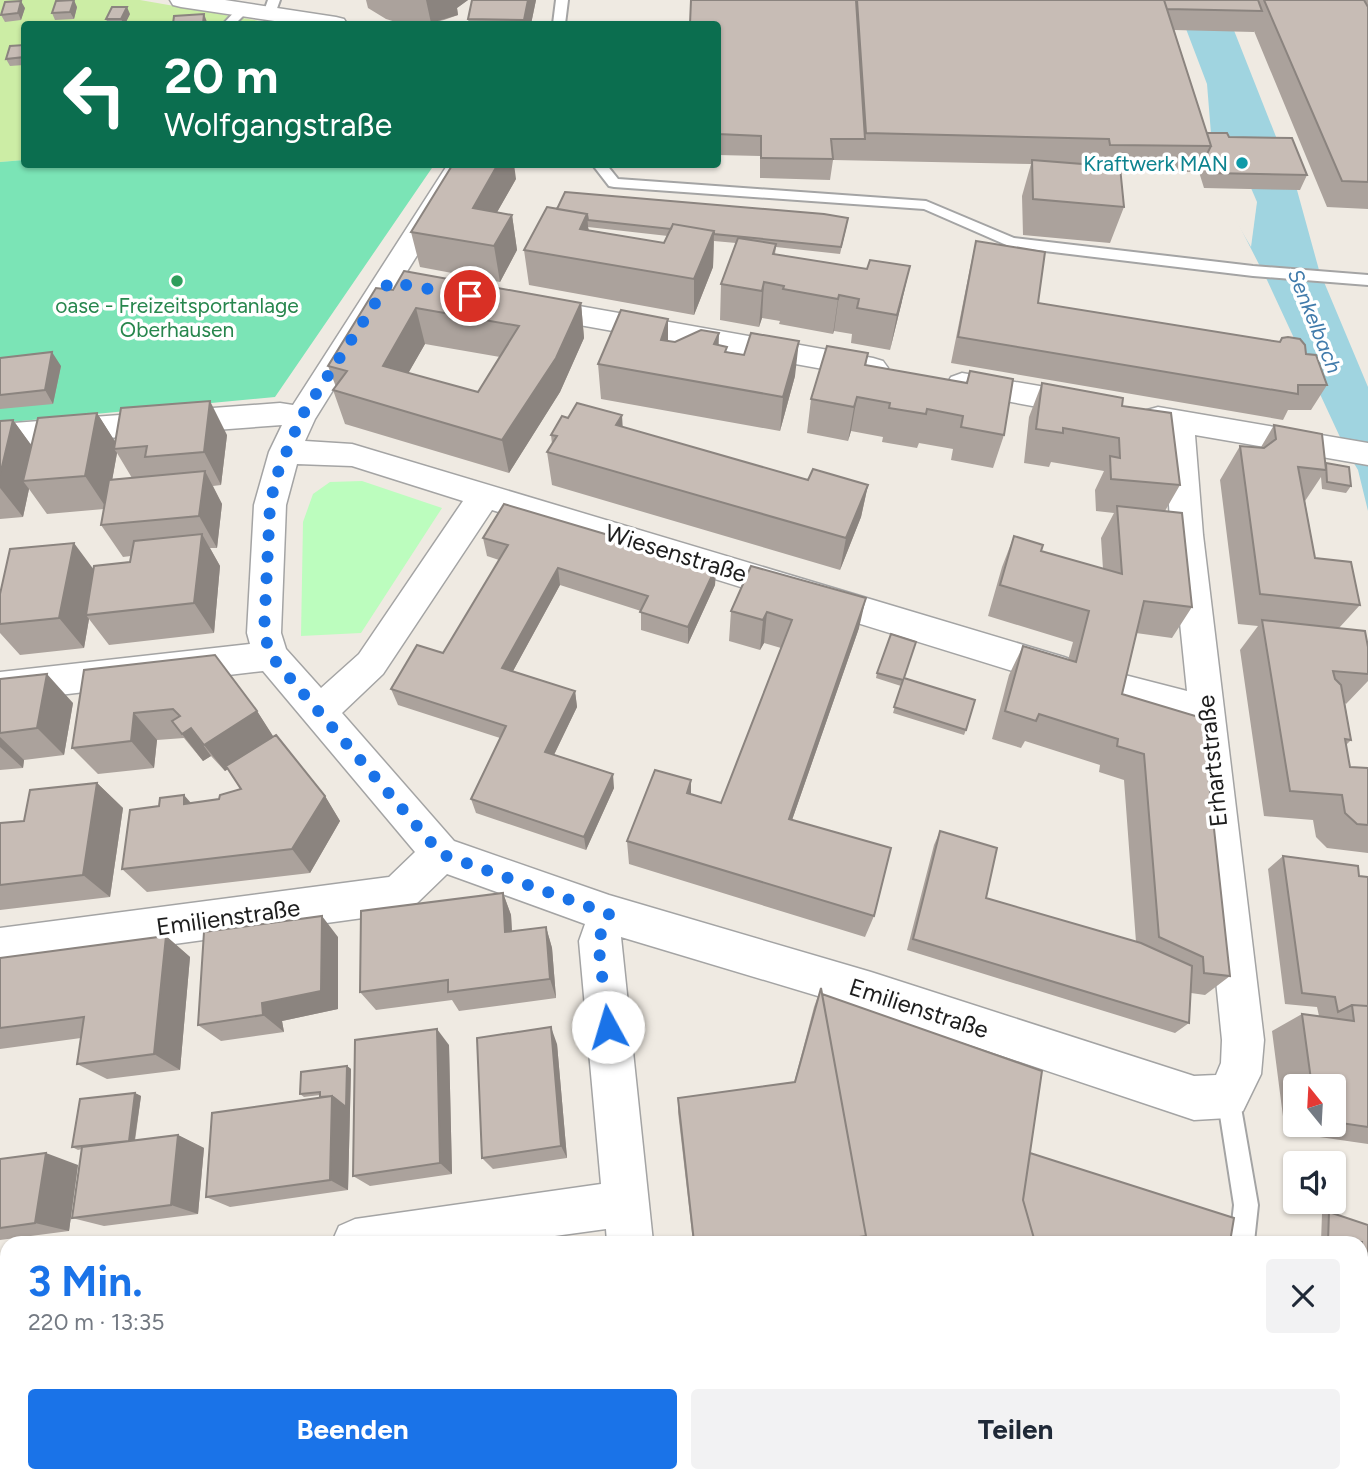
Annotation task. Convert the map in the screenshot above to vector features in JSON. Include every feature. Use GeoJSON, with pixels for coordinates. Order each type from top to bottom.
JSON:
{"type":"FeatureCollection","features":[{"type":"Feature","properties":{"kind":"street"},"geometry":{"type":"LineString","coordinates":[[181,0],[236,17],[271,7],[325,21]]}},
{"type":"Feature","properties":{"kind":"street"},"geometry":{"type":"LineString","coordinates":[[441,854],[271,656],[264,633],[270,505],[285,452],[301,417],[402,284],[459,168]]}},
{"type":"Feature","properties":{"kind":"street"},"geometry":{"type":"LineString","coordinates":[[503,302],[901,373]]}},
{"type":"Feature","properties":{"kind":"street"},"geometry":{"type":"LineString","coordinates":[[941,380],[1368,454]]}},
{"type":"Feature","properties":{"kind":"street"},"geometry":{"type":"LineString","coordinates":[[0,435],[280,414],[301,417]]}},
{"type":"Feature","properties":{"kind":"street","name":"Erhartstraße"},"geometry":{"type":"LineString","coordinates":[[1180,421],[1187,535],[1240,1003],[1244,1068],[1239,1082],[1228,1096]]}},
{"type":"Feature","properties":{"kind":"street","name":"Wiesenstraße"},"geometry":{"type":"LineString","coordinates":[[285,452],[352,455],[1065,672]]}},
{"type":"Feature","properties":{"kind":"street"},"geometry":{"type":"LineString","coordinates":[[319,712],[370,664],[485,494]]}},
{"type":"Feature","properties":{"kind":"street"},"geometry":{"type":"LineString","coordinates":[[0,687],[271,656]]}},
{"type":"Feature","properties":{"kind":"street"},"geometry":{"type":"LineString","coordinates":[[1113,687],[1208,712]]}},
{"type":"Feature","properties":{"kind":"street","name":"Emilienstraße"},"geometry":{"type":"LineString","coordinates":[[0,948],[399,894],[441,854],[609,914],[871,992],[1194,1098],[1228,1096]]}},
{"type":"Feature","properties":{"kind":"street"},"geometry":{"type":"LineString","coordinates":[[441,1236],[628,1223],[598,941],[609,914]]}},
{"type":"Feature","properties":{"kind":"lane"},"geometry":{"type":"LineString","coordinates":[[559,21],[562,0]]}},
{"type":"Feature","properties":{"kind":"lane"},"geometry":{"type":"LineString","coordinates":[[601,168],[614,183],[926,205],[1011,242],[1253,271],[1368,280]]}},
{"type":"Feature","properties":{"kind":"lane"},"geometry":{"type":"LineString","coordinates":[[1228,1096],[1246,1205],[1243,1236]]}},
{"type":"Feature","properties":{"kind":"green space"},"geometry":{"type":"Polygon","coordinates":[[[0,0],[140,0],[260,21],[21,21],[21,160],[0,162],[0,0]]]}},
{"type":"Feature","properties":{"kind":"green space","name":"oase - Freizeitsportanlage Oberhausen"},"geometry":{"type":"Polygon","coordinates":[[[21,160],[21,168],[432,168],[275,397],[0,423],[0,162],[21,160]]]}},
{"type":"Feature","properties":{"kind":"green space"},"geometry":{"type":"Polygon","coordinates":[[[362,481],[442,508],[361,633],[301,636],[303,522],[313,494],[330,482],[362,481]]]}},
{"type":"Feature","properties":{"kind":"water","name":"Senkelbach"},"geometry":{"type":"Polygon","coordinates":[[[1175,0],[1222,0],[1297,190],[1319,270],[1368,387],[1368,511],[1358,470],[1220,188],[1212,146],[1207,84],[1175,0]]]}},
{"type":"Feature","properties":{"kind":"pier"},"geometry":{"type":"Polygon","coordinates":[[[1216,188],[1251,188],[1257,202],[1251,247],[1216,188]]]}},
{"type":"Feature","properties":{"kind":"building"},"geometry":{"type":"Polygon","coordinates":[[[74,0],[70,12],[52,13],[56,1],[74,0]]]}},
{"type":"Feature","properties":{"kind":"building"},"geometry":{"type":"Polygon","coordinates":[[[472,0],[528,0],[524,20],[468,19],[472,0]]]}},
{"type":"Feature","properties":{"kind":"building"},"geometry":{"type":"Polygon","coordinates":[[[691,0],[856,0],[865,139],[831,139],[833,159],[761,158],[761,136],[721,134],[721,21],[690,21],[691,0]]]}},
{"type":"Feature","properties":{"kind":"building"},"geometry":{"type":"Polygon","coordinates":[[[857,0],[1164,0],[1211,146],[1110,145],[1109,139],[866,133],[857,0]]]}},
{"type":"Feature","properties":{"kind":"building"},"geometry":{"type":"Polygon","coordinates":[[[1164,0],[1258,0],[1262,11],[1167,9],[1164,0]]]}},
{"type":"Feature","properties":{"kind":"building"},"geometry":{"type":"Polygon","coordinates":[[[1264,0],[1364,0],[1368,7],[1368,182],[1342,181],[1264,0]]]}},
{"type":"Feature","properties":{"kind":"building"},"geometry":{"type":"Polygon","coordinates":[[[21,1],[18,13],[1,15],[5,2],[21,1]]]}},
{"type":"Feature","properties":{"kind":"building"},"geometry":{"type":"Polygon","coordinates":[[[112,7],[127,7],[121,19],[106,19],[112,7]]]}},
{"type":"Feature","properties":{"kind":"building"},"geometry":{"type":"Polygon","coordinates":[[[204,14],[203,21],[173,21],[174,16],[204,14]]]}},
{"type":"Feature","properties":{"kind":"building"},"geometry":{"type":"Polygon","coordinates":[[[21,45],[21,57],[6,59],[10,46],[21,45]]]}},
{"type":"Feature","properties":{"kind":"building"},"geometry":{"type":"Polygon","coordinates":[[[1207,133],[1227,133],[1229,137],[1292,138],[1307,175],[1210,173],[1205,158],[1211,146],[1207,133]]]}},
{"type":"Feature","properties":{"kind":"building"},"geometry":{"type":"Polygon","coordinates":[[[1032,160],[1120,167],[1124,207],[1033,199],[1032,160]]]}},
{"type":"Feature","properties":{"kind":"building"},"geometry":{"type":"Polygon","coordinates":[[[451,168],[496,168],[473,208],[512,215],[494,246],[411,232],[451,168]]]}},
{"type":"Feature","properties":{"kind":"building"},"geometry":{"type":"Polygon","coordinates":[[[565,192],[848,218],[841,247],[714,234],[714,231],[673,224],[671,229],[588,220],[587,214],[557,209],[565,192]]]}},
{"type":"Feature","properties":{"kind":"building"},"geometry":{"type":"Polygon","coordinates":[[[547,207],[587,214],[580,229],[664,243],[673,224],[714,231],[694,279],[524,250],[547,207]]]}},
{"type":"Feature","properties":{"kind":"building"},"geometry":{"type":"Polygon","coordinates":[[[738,238],[776,244],[773,254],[867,269],[870,260],[910,266],[897,315],[857,308],[859,299],[839,295],[838,299],[783,289],[784,286],[764,282],[762,291],[721,284],[738,238]]]}},
{"type":"Feature","properties":{"kind":"building"},"geometry":{"type":"Polygon","coordinates":[[[976,241],[1045,252],[1038,303],[1280,342],[1282,338],[1288,337],[1300,339],[1305,345],[1306,354],[1316,355],[1327,385],[1298,385],[1298,394],[958,337],[976,241]]]}},
{"type":"Feature","properties":{"kind":"building"},"geometry":{"type":"Polygon","coordinates":[[[404,271],[581,303],[556,358],[502,440],[333,390],[347,371],[328,366],[376,288],[393,290],[404,271]],[[416,308],[383,366],[478,392],[519,326],[416,308]]]}},
{"type":"Feature","properties":{"kind":"building"},"geometry":{"type":"Polygon","coordinates":[[[621,310],[668,319],[661,340],[675,342],[701,330],[719,333],[714,344],[727,347],[725,352],[744,355],[751,333],[799,341],[783,397],[598,364],[621,310]]]}},
{"type":"Feature","properties":{"kind":"building"},"geometry":{"type":"Polygon","coordinates":[[[827,346],[868,353],[865,365],[967,383],[970,371],[1013,379],[1004,435],[961,427],[963,416],[927,409],[926,414],[889,408],[890,403],[857,397],[854,407],[811,399],[827,346]]]}},
{"type":"Feature","properties":{"kind":"building"},"geometry":{"type":"Polygon","coordinates":[[[52,352],[45,390],[0,395],[0,358],[52,352]]]}},
{"type":"Feature","properties":{"kind":"building"},"geometry":{"type":"Polygon","coordinates":[[[1042,383],[1123,398],[1122,406],[1171,413],[1180,485],[1111,479],[1110,456],[1120,458],[1119,438],[1063,428],[1063,433],[1036,429],[1042,383]]]}},
{"type":"Feature","properties":{"kind":"building"},"geometry":{"type":"Polygon","coordinates":[[[210,401],[204,452],[145,457],[147,446],[114,449],[121,408],[210,401]]]}},
{"type":"Feature","properties":{"kind":"building"},"geometry":{"type":"Polygon","coordinates":[[[577,403],[622,415],[616,425],[808,480],[813,469],[868,485],[846,538],[547,452],[557,436],[551,435],[562,416],[568,418],[577,403]]]}},
{"type":"Feature","properties":{"kind":"building"},"geometry":{"type":"Polygon","coordinates":[[[97,413],[85,476],[23,481],[38,418],[97,413]]]}},
{"type":"Feature","properties":{"kind":"building"},"geometry":{"type":"Polygon","coordinates":[[[13,420],[0,475],[0,421],[13,420]]]}},
{"type":"Feature","properties":{"kind":"building"},"geometry":{"type":"Polygon","coordinates":[[[1274,425],[1322,434],[1326,470],[1298,467],[1315,558],[1351,562],[1360,605],[1260,594],[1240,446],[1264,448],[1276,439],[1274,425]]]}},
{"type":"Feature","properties":{"kind":"building"},"geometry":{"type":"Polygon","coordinates":[[[1326,463],[1349,467],[1351,486],[1327,482],[1326,463]]]}},
{"type":"Feature","properties":{"kind":"building"},"geometry":{"type":"Polygon","coordinates":[[[205,471],[199,516],[101,525],[109,480],[205,471]]]}},
{"type":"Feature","properties":{"kind":"building"},"geometry":{"type":"Polygon","coordinates":[[[504,504],[716,567],[688,627],[640,612],[648,596],[558,568],[502,668],[575,691],[545,752],[613,774],[584,837],[471,799],[506,726],[391,689],[417,645],[443,653],[508,545],[483,538],[504,504]]]}},
{"type":"Feature","properties":{"kind":"building"},"geometry":{"type":"Polygon","coordinates":[[[1117,506],[1182,513],[1192,607],[1144,601],[1122,694],[1202,718],[1230,976],[1204,973],[1203,957],[1159,937],[1144,754],[1117,746],[1118,739],[1039,714],[1036,721],[1005,711],[1023,646],[1076,662],[1089,611],[1000,585],[1014,536],[1043,545],[1041,551],[1122,574],[1117,506]]]}},
{"type":"Feature","properties":{"kind":"building"},"geometry":{"type":"Polygon","coordinates":[[[202,534],[194,603],[86,615],[94,566],[130,562],[134,541],[202,534]]]}},
{"type":"Feature","properties":{"kind":"building"},"geometry":{"type":"Polygon","coordinates":[[[74,543],[59,618],[0,624],[0,594],[10,549],[74,543]]]}},
{"type":"Feature","properties":{"kind":"building"},"geometry":{"type":"Polygon","coordinates":[[[751,566],[866,598],[789,819],[891,848],[874,916],[627,841],[655,770],[691,780],[687,793],[721,803],[792,620],[767,612],[763,620],[731,611],[751,566]]]}},
{"type":"Feature","properties":{"kind":"building"},"geometry":{"type":"Polygon","coordinates":[[[1262,620],[1365,631],[1368,674],[1333,671],[1335,679],[1341,685],[1351,740],[1345,739],[1350,767],[1368,768],[1368,825],[1357,824],[1345,813],[1342,795],[1290,791],[1262,620]]]}},
{"type":"Feature","properties":{"kind":"building"},"geometry":{"type":"Polygon","coordinates":[[[891,634],[916,642],[904,678],[975,700],[966,730],[894,707],[903,680],[877,673],[891,634]]]}},
{"type":"Feature","properties":{"kind":"building"},"geometry":{"type":"Polygon","coordinates":[[[215,655],[257,711],[204,745],[191,728],[182,734],[172,721],[180,716],[173,709],[134,713],[131,741],[72,748],[84,670],[215,655]]]}},
{"type":"Feature","properties":{"kind":"building"},"geometry":{"type":"Polygon","coordinates":[[[47,674],[37,728],[0,733],[0,679],[47,674]]]}},
{"type":"Feature","properties":{"kind":"building"},"geometry":{"type":"Polygon","coordinates":[[[276,735],[325,796],[292,849],[122,869],[130,810],[159,806],[160,798],[184,795],[184,804],[219,799],[220,795],[241,789],[226,766],[276,735]]]}},
{"type":"Feature","properties":{"kind":"building"},"geometry":{"type":"Polygon","coordinates":[[[97,783],[83,875],[0,885],[0,823],[24,821],[30,790],[97,783]]]}},
{"type":"Feature","properties":{"kind":"building"},"geometry":{"type":"Polygon","coordinates":[[[940,831],[997,848],[986,898],[1141,943],[1192,966],[1189,1023],[913,939],[940,831]]]}},
{"type":"Feature","properties":{"kind":"building"},"geometry":{"type":"Polygon","coordinates":[[[1283,856],[1358,866],[1359,876],[1368,877],[1368,1006],[1352,1005],[1338,1012],[1335,997],[1302,993],[1283,856]]]}},
{"type":"Feature","properties":{"kind":"building"},"geometry":{"type":"Polygon","coordinates":[[[503,893],[505,932],[546,927],[550,979],[448,992],[448,980],[360,992],[361,911],[503,893]]]}},
{"type":"Feature","properties":{"kind":"building"},"geometry":{"type":"Polygon","coordinates":[[[322,916],[321,991],[262,1003],[263,1015],[198,1025],[204,932],[322,916]]]}},
{"type":"Feature","properties":{"kind":"building"},"geometry":{"type":"Polygon","coordinates":[[[166,936],[154,1054],[77,1064],[84,1017],[0,1028],[0,958],[166,936]]]}},
{"type":"Feature","properties":{"kind":"building"},"geometry":{"type":"Polygon","coordinates":[[[821,988],[866,1236],[693,1236],[678,1098],[795,1082],[821,988]]]}},
{"type":"Feature","properties":{"kind":"building"},"geometry":{"type":"Polygon","coordinates":[[[822,994],[1042,1071],[1023,1200],[1033,1236],[866,1236],[822,994]]]}},
{"type":"Feature","properties":{"kind":"building"},"geometry":{"type":"Polygon","coordinates":[[[1352,1005],[1368,1006],[1368,1127],[1346,1124],[1346,1074],[1310,1074],[1302,1014],[1354,1021],[1352,1005]]]}},
{"type":"Feature","properties":{"kind":"building"},"geometry":{"type":"Polygon","coordinates":[[[551,1027],[561,1146],[482,1158],[477,1038],[551,1027]]]}},
{"type":"Feature","properties":{"kind":"building"},"geometry":{"type":"Polygon","coordinates":[[[437,1029],[440,1163],[353,1176],[355,1040],[437,1029]]]}},
{"type":"Feature","properties":{"kind":"building"},"geometry":{"type":"Polygon","coordinates":[[[347,1066],[346,1107],[332,1096],[320,1097],[320,1092],[300,1094],[301,1072],[347,1066]]]}},
{"type":"Feature","properties":{"kind":"building"},"geometry":{"type":"Polygon","coordinates":[[[135,1093],[129,1141],[72,1147],[80,1099],[135,1093]]]}},
{"type":"Feature","properties":{"kind":"building"},"geometry":{"type":"Polygon","coordinates":[[[332,1096],[330,1180],[206,1197],[212,1113],[332,1096]]]}},
{"type":"Feature","properties":{"kind":"building"},"geometry":{"type":"Polygon","coordinates":[[[178,1135],[171,1205],[72,1218],[82,1147],[178,1135]]]}},
{"type":"Feature","properties":{"kind":"building"},"geometry":{"type":"Polygon","coordinates":[[[46,1153],[35,1223],[0,1228],[0,1159],[46,1153]]]}},
{"type":"Feature","properties":{"kind":"building"},"geometry":{"type":"Polygon","coordinates":[[[1030,1153],[1234,1218],[1231,1236],[1033,1236],[1023,1200],[1030,1153]]]}},
{"type":"Feature","properties":{"kind":"building"},"geometry":{"type":"Polygon","coordinates":[[[1329,1214],[1368,1225],[1368,1236],[1328,1236],[1329,1214]]]}},
{"type":"Feature","properties":{"kind":"place","name":"Kraftwerk MAN"},"geometry":{"type":"Point","coordinates":[1242,163]}},
{"type":"Feature","properties":{"kind":"place","name":"oase - Freizeitsportanlage Oberhausen"},"geometry":{"type":"Point","coordinates":[177,281]}},
{"type":"Feature","properties":{"kind":"route"},"geometry":{"type":"LineString","coordinates":[[470,296],[389,282],[301,417],[276,477],[270,505],[264,633],[271,656],[441,854],[609,914],[598,941],[608,1027]]}}]}
